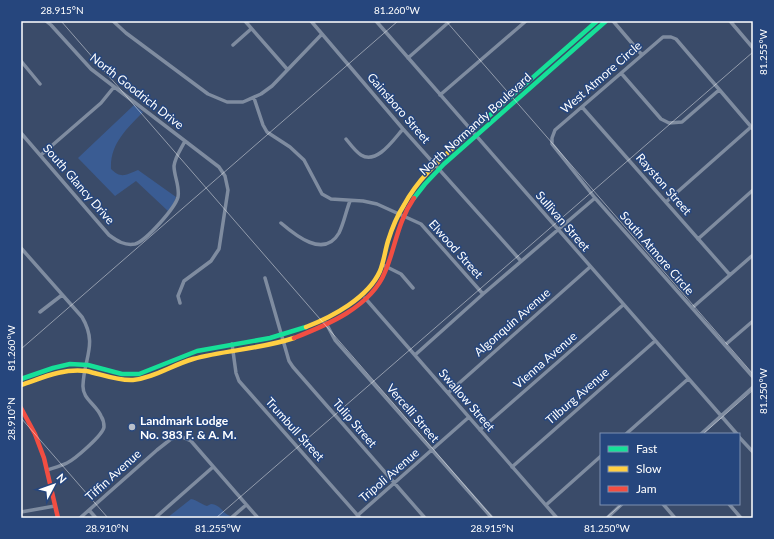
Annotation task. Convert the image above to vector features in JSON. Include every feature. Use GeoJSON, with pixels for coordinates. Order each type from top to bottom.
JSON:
{"type":"FeatureCollection","features":[{"type":"Feature","properties":{"kind":"street","name":"North Goodrich Drive"},"geometry":{"type":"LineString","coordinates":[[46,21],[86,64],[219,167],[225,176],[228,190],[219,249],[211,261],[184,281],[178,296],[180,303]]}},
{"type":"Feature","properties":{"kind":"street"},"geometry":{"type":"LineString","coordinates":[[113,21],[126,33],[208,94],[227,102],[237,103],[254,98],[272,86],[322,34]]}},
{"type":"Feature","properties":{"kind":"street"},"geometry":{"type":"LineString","coordinates":[[244,21],[287,69]]}},
{"type":"Feature","properties":{"kind":"street","name":"Gainsboro Street"},"geometry":{"type":"LineString","coordinates":[[311,21],[403,129],[521,261]]}},
{"type":"Feature","properties":{"kind":"street","name":"Sullivan Street"},"geometry":{"type":"LineString","coordinates":[[376,21],[736,433]]}},
{"type":"Feature","properties":{"kind":"street"},"geometry":{"type":"LineString","coordinates":[[408,58],[450,21]]}},
{"type":"Feature","properties":{"kind":"street"},"geometry":{"type":"LineString","coordinates":[[440,96],[526,21]]}},
{"type":"Feature","properties":{"kind":"street","name":"North Normandy Boulevard"},"geometry":{"type":"LineString","coordinates":[[21,379],[46,369],[70,364],[86,365],[120,374],[140,374],[189,354],[281,335],[324,319],[361,294],[374,281],[385,266],[391,232],[398,214],[414,188],[435,164],[597,21]]}},
{"type":"Feature","properties":{"kind":"street","name":"North Normandy Boulevard"},"geometry":{"type":"LineString","coordinates":[[21,385],[67,370],[85,372],[117,380],[137,380],[150,377],[178,364],[199,357],[232,350],[262,346],[300,336],[326,324],[346,312],[365,299],[380,283],[404,216],[420,189],[439,168],[606,21]]}},
{"type":"Feature","properties":{"kind":"street"},"geometry":{"type":"LineString","coordinates":[[613,21],[642,54]]}},
{"type":"Feature","properties":{"kind":"street"},"geometry":{"type":"LineString","coordinates":[[730,21],[753,48]]}},
{"type":"Feature","properties":{"kind":"street"},"geometry":{"type":"LineString","coordinates":[[233,45],[251,29]]}},
{"type":"Feature","properties":{"kind":"street","name":"West Atmore Circle"},"geometry":{"type":"LineString","coordinates":[[552,138],[555,130],[663,37],[676,39],[719,90]]}},
{"type":"Feature","properties":{"kind":"street"},"geometry":{"type":"LineString","coordinates":[[21,62],[40,84]]}},
{"type":"Feature","properties":{"kind":"street"},"geometry":{"type":"LineString","coordinates":[[621,73],[661,119],[669,123],[682,122],[719,90],[752,128],[666,202]]}},
{"type":"Feature","properties":{"kind":"street"},"geometry":{"type":"LineString","coordinates":[[41,155],[101,103],[114,86]]}},
{"type":"Feature","properties":{"kind":"street","name":"Elwood Street"},"geometry":{"type":"LineString","coordinates":[[254,98],[263,125],[267,132],[290,147],[304,160],[322,194],[332,199],[363,200],[377,204],[421,224],[483,294]]}},
{"type":"Feature","properties":{"kind":"street","name":"Rayston Street"},"geometry":{"type":"LineString","coordinates":[[582,107],[730,275]]}},
{"type":"Feature","properties":{"kind":"street"},"geometry":{"type":"LineString","coordinates":[[346,139],[362,155],[370,157],[376,156],[383,151],[403,129]]}},
{"type":"Feature","properties":{"kind":"street","name":"South Glancy Drive"},"geometry":{"type":"LineString","coordinates":[[21,133],[109,235],[116,241],[126,244],[134,244],[142,240],[174,208],[178,196],[178,187],[174,167],[175,159],[185,141]]}},
{"type":"Feature","properties":{"kind":"street","name":"South Atmore Circle"},"geometry":{"type":"LineString","coordinates":[[552,138],[552,144],[595,198],[753,377]]}},
{"type":"Feature","properties":{"kind":"street"},"geometry":{"type":"LineString","coordinates":[[698,239],[753,190]]}},
{"type":"Feature","properties":{"kind":"street"},"geometry":{"type":"LineString","coordinates":[[415,355],[483,294],[595,198]]}},
{"type":"Feature","properties":{"kind":"street"},"geometry":{"type":"LineString","coordinates":[[281,223],[294,235],[310,244],[319,245],[330,242],[338,234],[350,200]]}},
{"type":"Feature","properties":{"kind":"street"},"geometry":{"type":"LineString","coordinates":[[21,248],[82,317],[88,330],[90,346],[83,386],[84,393],[99,412],[104,428],[100,434],[71,461],[46,470]]}},
{"type":"Feature","properties":{"kind":"street"},"geometry":{"type":"LineString","coordinates":[[692,308],[753,255]]}},
{"type":"Feature","properties":{"kind":"street"},"geometry":{"type":"LineString","coordinates":[[385,266],[401,274],[413,288]]}},
{"type":"Feature","properties":{"kind":"street","name":"Algonquin Avenue"},"geometry":{"type":"LineString","coordinates":[[448,393],[590,267]]}},
{"type":"Feature","properties":{"kind":"street","name":"Tulip Street"},"geometry":{"type":"LineString","coordinates":[[265,278],[281,335],[289,360],[293,367],[425,518]]}},
{"type":"Feature","properties":{"kind":"street","name":"Swallow Street"},"geometry":{"type":"LineString","coordinates":[[361,294],[557,518]]}},
{"type":"Feature","properties":{"kind":"street"},"geometry":{"type":"LineString","coordinates":[[40,312],[62,295]]}},
{"type":"Feature","properties":{"kind":"street","name":"Vienna Avenue"},"geometry":{"type":"LineString","coordinates":[[480,430],[623,305]]}},
{"type":"Feature","properties":{"kind":"street","name":"Vercelli Street"},"geometry":{"type":"LineString","coordinates":[[324,319],[335,340],[492,518]]}},
{"type":"Feature","properties":{"kind":"street"},"geometry":{"type":"LineString","coordinates":[[725,345],[753,321]]}},
{"type":"Feature","properties":{"kind":"street","name":"Tilburg Avenue"},"geometry":{"type":"LineString","coordinates":[[512,467],[655,341]]}},
{"type":"Feature","properties":{"kind":"street","name":"Trumbull Street"},"geometry":{"type":"LineString","coordinates":[[232,344],[236,373],[239,381],[359,517]]}},
{"type":"Feature","properties":{"kind":"street"},"geometry":{"type":"LineString","coordinates":[[627,433],[688,379]]}},
{"type":"Feature","properties":{"kind":"street"},"geometry":{"type":"LineString","coordinates":[[702,433],[753,387]]}},
{"type":"Feature","properties":{"kind":"street"},"geometry":{"type":"LineString","coordinates":[[21,408],[35,434],[58,518]]}},
{"type":"Feature","properties":{"kind":"street","name":"Tripoli Avenue"},"geometry":{"type":"LineString","coordinates":[[359,517],[394,483],[469,417]]}},
{"type":"Feature","properties":{"kind":"street","name":"Tiffin Avenue"},"geometry":{"type":"LineString","coordinates":[[80,518],[171,439],[180,436],[191,442],[213,467]]}},
{"type":"Feature","properties":{"kind":"street"},"geometry":{"type":"LineString","coordinates":[[740,437],[753,452]]}},
{"type":"Feature","properties":{"kind":"street"},"geometry":{"type":"LineString","coordinates":[[546,505],[600,457]]}},
{"type":"Feature","properties":{"kind":"street"},"geometry":{"type":"LineString","coordinates":[[155,518],[213,467],[258,518]]}},
{"type":"Feature","properties":{"kind":"street"},"geometry":{"type":"LineString","coordinates":[[231,518],[246,505]]}},
{"type":"Feature","properties":{"kind":"street"},"geometry":{"type":"LineString","coordinates":[[607,518],[612,516],[621,505]]}},
{"type":"Feature","properties":{"kind":"street"},"geometry":{"type":"LineString","coordinates":[[664,505],[675,518]]}},
{"type":"Feature","properties":{"kind":"street"},"geometry":{"type":"LineString","coordinates":[[730,505],[741,518]]}},
{"type":"Feature","properties":{"kind":"street"},"geometry":{"type":"LineString","coordinates":[[21,512],[55,506]]}},
{"type":"Feature","properties":{"kind":"street"},"geometry":{"type":"LineString","coordinates":[[89,510],[96,518]]}},
{"type":"Feature","properties":{"kind":"shaded area"},"geometry":{"type":"Polygon","coordinates":[[[134,105],[143,112],[116,144],[111,160],[111,169],[121,175],[127,175],[138,170],[176,197],[172,207],[168,211],[136,181],[115,196],[78,158],[134,105]]]}},
{"type":"Feature","properties":{"kind":"shaded area"},"geometry":{"type":"Polygon","coordinates":[[[191,499],[207,506],[211,504],[218,506],[231,516],[229,518],[167,518],[191,499]]]}},
{"type":"Feature","properties":{"kind":"traffic: fast"},"geometry":{"type":"LineString","coordinates":[[465,137],[597,21]]}},
{"type":"Feature","properties":{"kind":"traffic: fast"},"geometry":{"type":"LineString","coordinates":[[414,198],[444,164],[606,21]]}},
{"type":"Feature","properties":{"kind":"traffic: fast"},"geometry":{"type":"LineString","coordinates":[[21,379],[70,364],[88,365],[122,374],[139,374],[197,351],[270,338],[306,327]]}},
{"type":"Feature","properties":{"kind":"traffic: slow"},"geometry":{"type":"LineString","coordinates":[[306,327],[338,312],[367,290],[380,271],[393,227],[399,213],[410,195],[432,168],[465,137]]}},
{"type":"Feature","properties":{"kind":"traffic: slow"},"geometry":{"type":"LineString","coordinates":[[21,385],[53,374],[77,370],[127,380],[141,379],[193,359],[218,353],[269,345],[294,338]]}},
{"type":"Feature","properties":{"kind":"traffic: jam"},"geometry":{"type":"LineString","coordinates":[[294,338],[334,321],[359,305],[370,295],[385,272],[400,226],[408,207],[414,198]]}},
{"type":"Feature","properties":{"kind":"traffic: jam"},"geometry":{"type":"LineString","coordinates":[[21,408],[35,434],[44,458],[58,518]]}},
{"type":"Feature","properties":{"kind":"place","name":"Landmark Lodge No. 383 F. & A. M."},"geometry":{"type":"Point","coordinates":[132,427]}}]}
